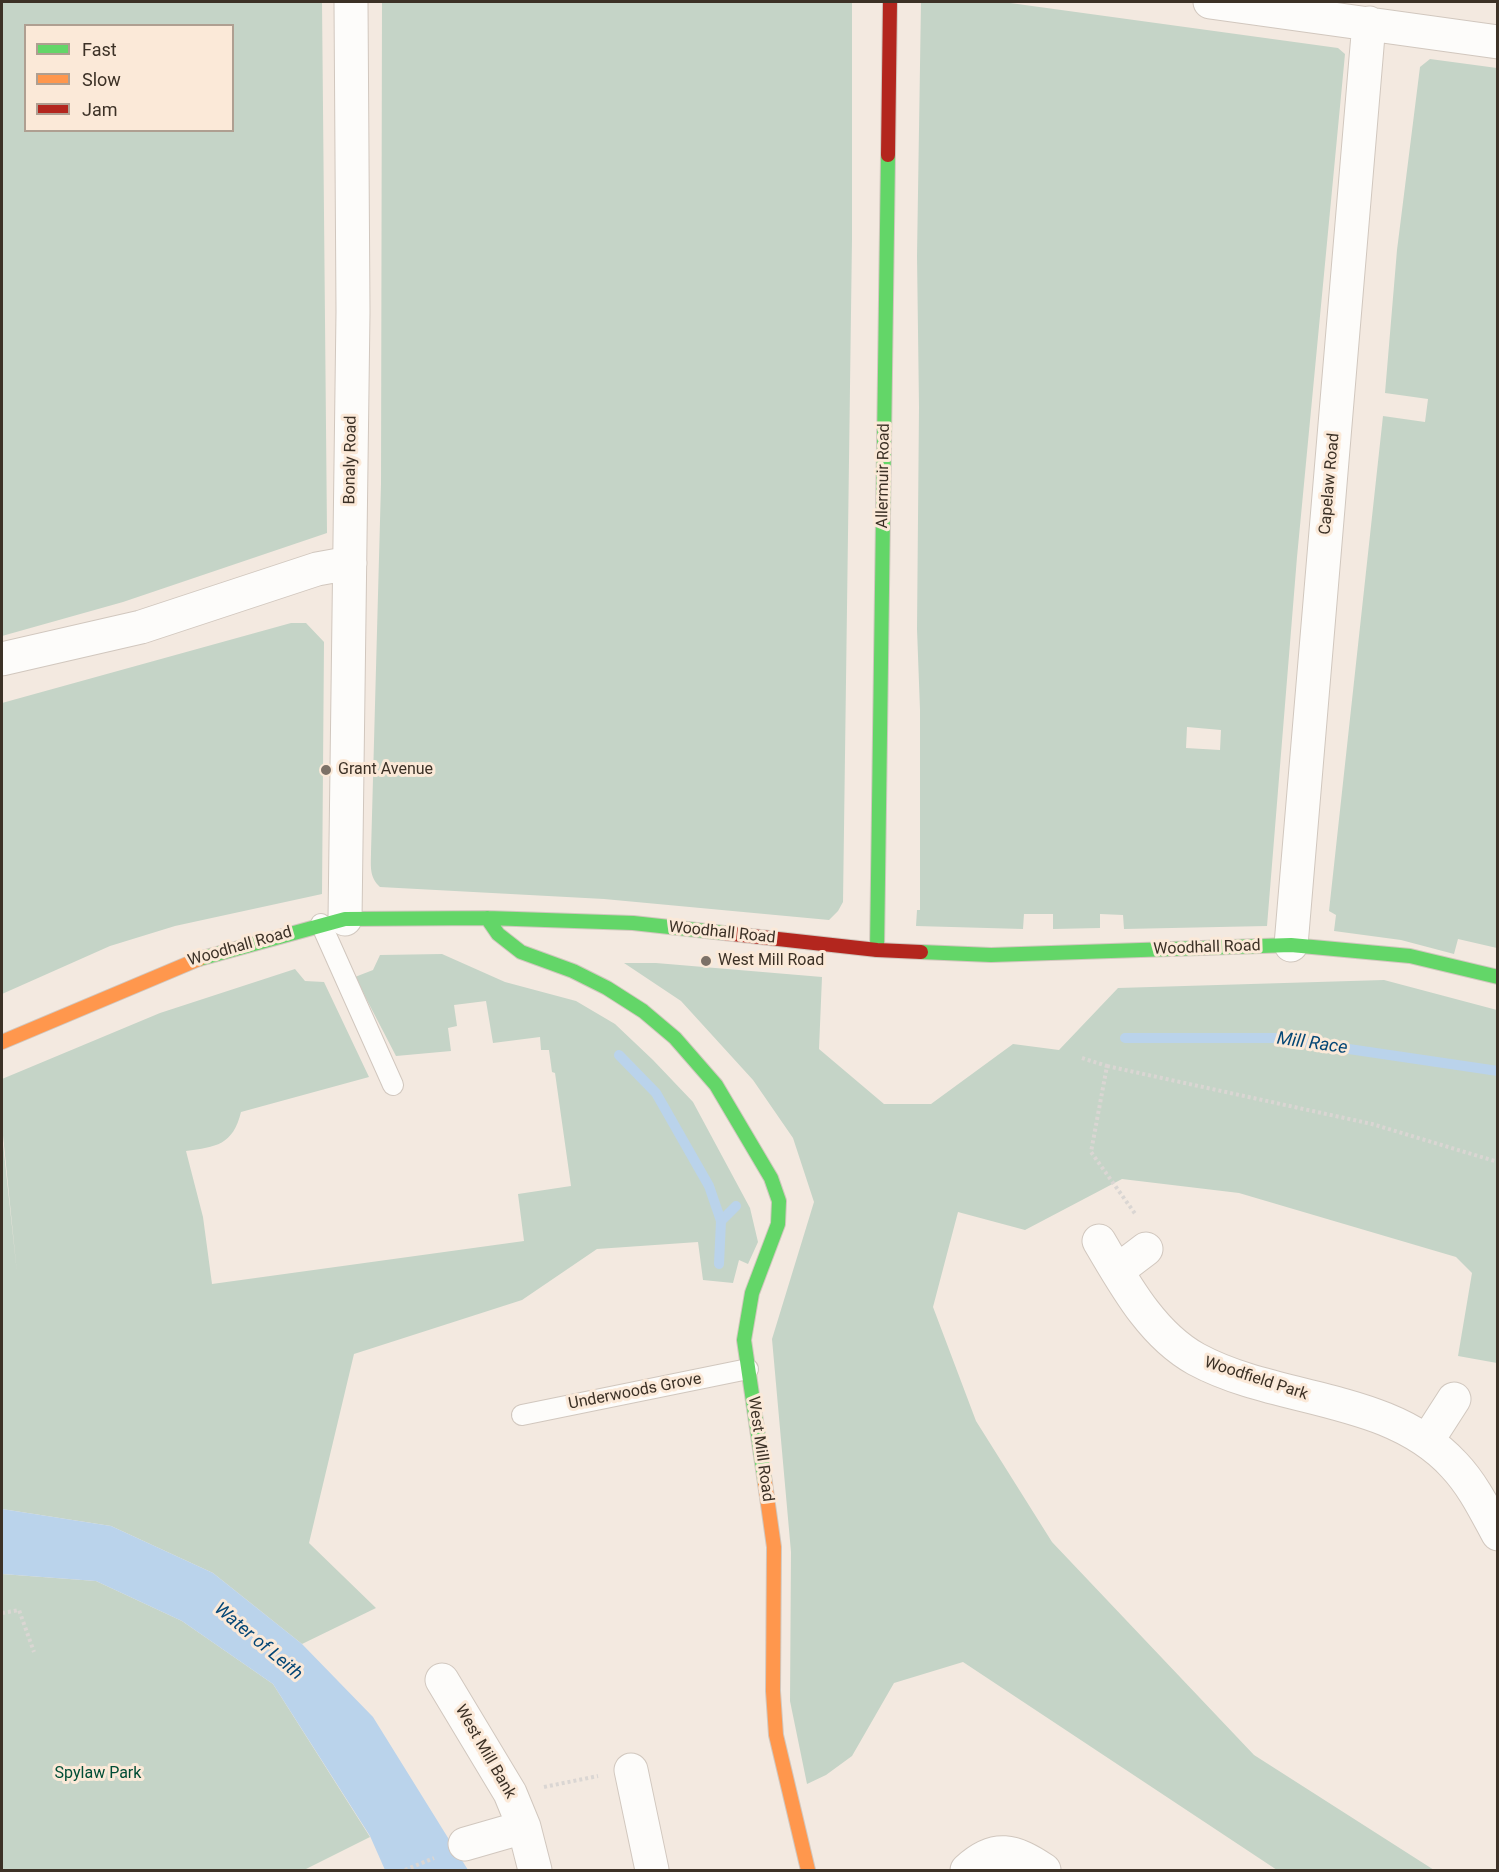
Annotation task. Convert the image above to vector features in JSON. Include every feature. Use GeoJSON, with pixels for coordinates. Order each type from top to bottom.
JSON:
{"type":"FeatureCollection","features":[{"type":"Feature","properties":{"kind":"street","name":"Bonaly Road"},"geometry":{"type":"LineString","coordinates":[[333,922],[350,562],[353,312],[351,2]]}},
{"type":"Feature","properties":{"kind":"street","name":"Allermuir Road"},"geometry":{"type":"LineString","coordinates":[[877,950],[890,2]]}},
{"type":"Feature","properties":{"kind":"street"},"geometry":{"type":"LineString","coordinates":[[1210,2],[1497,42]]}},
{"type":"Feature","properties":{"kind":"street","name":"Capelaw Road"},"geometry":{"type":"LineString","coordinates":[[1291,945],[1369,23]]}},
{"type":"Feature","properties":{"kind":"street"},"geometry":{"type":"LineString","coordinates":[[2,659],[141,627],[317,569],[350,562]]}},
{"type":"Feature","properties":{"kind":"street","name":"Woodhall Road"},"geometry":{"type":"LineString","coordinates":[[2,1042],[184,963],[333,922],[487,918],[633,923],[877,950],[991,955],[1291,945],[1410,956],[1497,977]]}},
{"type":"Feature","properties":{"kind":"street","name":"West Mill Road"},"geometry":{"type":"LineString","coordinates":[[487,918],[501,939],[523,955],[588,978],[636,1006],[677,1038],[716,1084],[773,1181],[779,1200],[779,1222],[747,1313],[744,1340],[774,1547],[773,1691],[776,1735],[808,1870]]}},
{"type":"Feature","properties":{"kind":"street","name":"Woodfield Park"},"geometry":{"type":"LineString","coordinates":[[1099,1240],[1117,1271],[1148,1315],[1167,1337],[1195,1358],[1229,1373],[1393,1423],[1427,1441],[1454,1464],[1472,1487],[1497,1534]]}},
{"type":"Feature","properties":{"kind":"street"},"geometry":{"type":"LineString","coordinates":[[1117,1271],[1146,1249]]}},
{"type":"Feature","properties":{"kind":"street"},"geometry":{"type":"LineString","coordinates":[[1427,1441],[1454,1399]]}},
{"type":"Feature","properties":{"kind":"street","name":"West Mill Bank"},"geometry":{"type":"LineString","coordinates":[[442,1680],[510,1793],[524,1827],[535,1870]]}},
{"type":"Feature","properties":{"kind":"street"},"geometry":{"type":"LineString","coordinates":[[631,1770],[652,1870]]}},
{"type":"Feature","properties":{"kind":"street"},"geometry":{"type":"LineString","coordinates":[[465,1844],[524,1827]]}},
{"type":"Feature","properties":{"kind":"street"},"geometry":{"type":"LineString","coordinates":[[966,1870],[981,1857],[1005,1851],[1032,1862],[1044,1870]]}},
{"type":"Feature","properties":{"kind":"lane"},"geometry":{"type":"LineString","coordinates":[[333,922],[393,1085]]}},
{"type":"Feature","properties":{"kind":"lane","name":"Underwoods Grove"},"geometry":{"type":"LineString","coordinates":[[522,1415],[748,1369]]}},
{"type":"Feature","properties":{"kind":"path"},"geometry":{"type":"LineString","coordinates":[[1082,1058],[1107,1066],[1372,1124],[1497,1162]]}},
{"type":"Feature","properties":{"kind":"path"},"geometry":{"type":"LineString","coordinates":[[1107,1066],[1091,1152],[1152,1235],[1146,1249]]}},
{"type":"Feature","properties":{"kind":"path"},"geometry":{"type":"LineString","coordinates":[[2,1613],[19,1610],[34,1652]]}},
{"type":"Feature","properties":{"kind":"path"},"geometry":{"type":"LineString","coordinates":[[510,1793],[631,1770]]}},
{"type":"Feature","properties":{"kind":"green space"},"geometry":{"type":"Polygon","coordinates":[[[2,2],[322,2],[327,533],[123,602],[2,636],[2,2]]]}},
{"type":"Feature","properties":{"kind":"green space"},"geometry":{"type":"Polygon","coordinates":[[[382,2],[852,2],[852,239],[843,902],[829,920],[604,899],[380,887],[374,879],[371,871],[371,852],[381,484],[382,2]]]}},
{"type":"Feature","properties":{"kind":"green space"},"geometry":{"type":"Polygon","coordinates":[[[921,2],[1003,2],[1338,48],[1345,54],[1297,557],[1267,926],[1124,929],[1123,915],[1100,914],[1100,928],[1053,929],[1053,914],[1024,914],[1023,929],[916,926],[917,910],[920,910],[917,256],[921,2]],[[1187,727],[1186,748],[1220,750],[1221,730],[1187,727]]]}},
{"type":"Feature","properties":{"kind":"green space"},"geometry":{"type":"Polygon","coordinates":[[[1430,59],[1497,68],[1497,948],[1458,939],[1454,954],[1401,940],[1334,931],[1336,915],[1329,911],[1383,416],[1425,422],[1428,399],[1385,393],[1397,250],[1420,67],[1430,59]]]}},
{"type":"Feature","properties":{"kind":"green space"},"geometry":{"type":"Polygon","coordinates":[[[291,623],[306,623],[324,642],[322,894],[175,926],[110,946],[2,994],[2,703],[291,623]]]}},
{"type":"Feature","properties":{"kind":"green space"},"geometry":{"type":"Polygon","coordinates":[[[442,954],[505,982],[576,1001],[615,1024],[693,1102],[750,1208],[758,1242],[748,1264],[739,1260],[733,1283],[703,1280],[698,1242],[597,1249],[522,1300],[354,1354],[309,1543],[376,1608],[302,1644],[213,1573],[111,1526],[2,1509],[2,1134],[17,1273],[2,1126],[2,1079],[160,1013],[295,969],[305,981],[324,982],[369,1077],[241,1112],[238,1123],[228,1138],[214,1146],[186,1151],[203,1217],[212,1284],[524,1241],[518,1194],[571,1186],[555,1073],[552,1072],[549,1050],[541,1050],[540,1037],[493,1043],[486,1001],[454,1005],[457,1026],[448,1028],[451,1051],[396,1056],[355,977],[373,970],[380,955],[442,954]]]}},
{"type":"Feature","properties":{"kind":"green space"},"geometry":{"type":"Polygon","coordinates":[[[624,963],[656,963],[822,977],[819,1049],[884,1104],[931,1104],[1013,1044],[1059,1050],[1118,988],[1384,980],[1497,1010],[1497,1363],[1458,1356],[1472,1273],[1456,1257],[1239,1193],[1122,1179],[1025,1230],[958,1212],[933,1307],[976,1421],[1052,1542],[1254,1755],[1434,1870],[1277,1870],[963,1662],[894,1683],[852,1756],[826,1775],[807,1784],[790,1701],[791,1552],[772,1339],[814,1202],[793,1138],[753,1080],[681,1001],[624,963]]]}},
{"type":"Feature","properties":{"kind":"green space","name":"Spylaw Park"},"geometry":{"type":"Polygon","coordinates":[[[2,1574],[96,1581],[182,1621],[273,1684],[370,1837],[304,1870],[2,1870],[2,1574]]]}},
{"type":"Feature","properties":{"kind":"water","name":"Water of Leith"},"geometry":{"type":"Polygon","coordinates":[[[2,1509],[111,1526],[213,1573],[302,1644],[373,1717],[468,1870],[385,1870],[370,1836],[273,1684],[182,1621],[96,1581],[2,1574],[2,1509]]]}},
{"type":"Feature","properties":{"kind":"waterway","name":"Mill Race"},"geometry":{"type":"LineString","coordinates":[[1125,1038],[1274,1038],[1498,1071]]}},
{"type":"Feature","properties":{"kind":"waterway"},"geometry":{"type":"LineString","coordinates":[[619,1055],[656,1093],[709,1186],[721,1221],[719,1264]]}},
{"type":"Feature","properties":{"kind":"waterway"},"geometry":{"type":"LineString","coordinates":[[721,1221],[736,1206]]}},
{"type":"Feature","properties":{"kind":"traffic: fast"},"geometry":{"type":"LineString","coordinates":[[877,950],[888,155]]}},
{"type":"Feature","properties":{"kind":"traffic: fast"},"geometry":{"type":"LineString","coordinates":[[487,918],[498,934],[521,952],[573,971],[607,988],[643,1011],[675,1038],[716,1085],[771,1178],[779,1201],[778,1224],[752,1293],[744,1340],[765,1483]]}},
{"type":"Feature","properties":{"kind":"traffic: fast"},"geometry":{"type":"LineString","coordinates":[[199,959],[345,919],[487,918],[633,923],[724,933]]}},
{"type":"Feature","properties":{"kind":"traffic: fast"},"geometry":{"type":"LineString","coordinates":[[921,952],[991,955],[1291,945],[1410,956],[1498,977]]}},
{"type":"Feature","properties":{"kind":"traffic: slow"},"geometry":{"type":"LineString","coordinates":[[2,1042],[199,959]]}},
{"type":"Feature","properties":{"kind":"traffic: slow"},"geometry":{"type":"LineString","coordinates":[[765,1483],[774,1547],[773,1691],[776,1735],[808,1870]]}},
{"type":"Feature","properties":{"kind":"traffic: jam"},"geometry":{"type":"LineString","coordinates":[[888,155],[890,2]]}},
{"type":"Feature","properties":{"kind":"traffic: jam"},"geometry":{"type":"LineString","coordinates":[[724,933],[877,950],[921,952]]}},
{"type":"Feature","properties":{"kind":"place","name":"Grant Avenue"},"geometry":{"type":"Point","coordinates":[326,770]}},
{"type":"Feature","properties":{"kind":"place","name":"West Mill Road"},"geometry":{"type":"Point","coordinates":[706,961]}}]}
